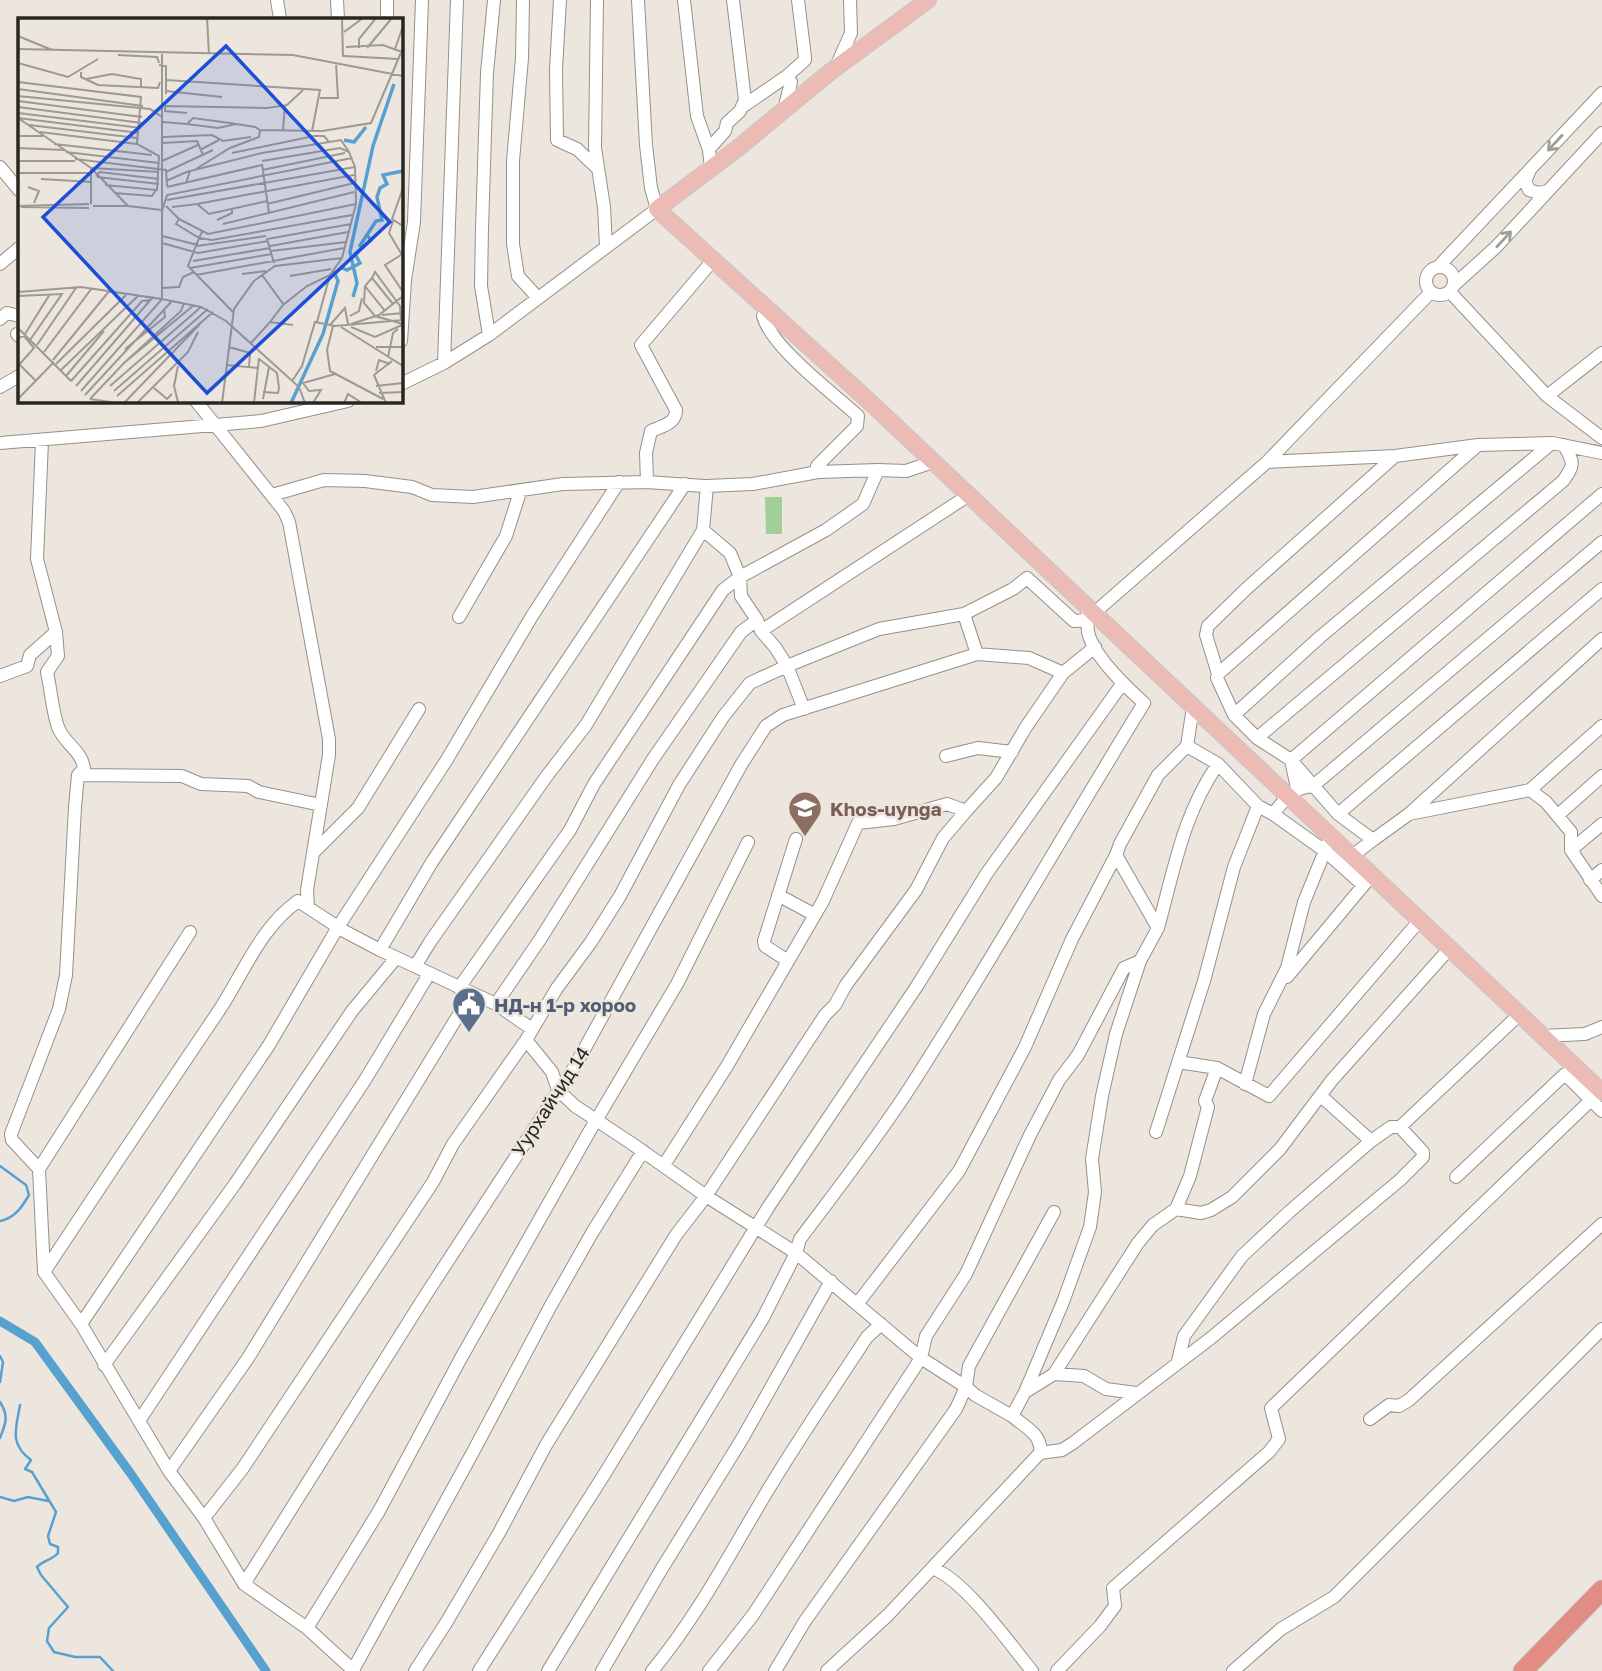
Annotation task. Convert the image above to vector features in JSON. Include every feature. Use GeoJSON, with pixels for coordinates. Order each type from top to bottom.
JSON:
{"type":"FeatureCollection","features":[{"type":"Feature","properties":{"kind":"highway"},"geometry":{"type":"LineString","coordinates":[[1523,1671],[1602,1590]]}},
{"type":"Feature","properties":{"kind":"main road"},"geometry":{"type":"LineString","coordinates":[[928,0],[834,69],[657,209],[969,495],[1089,614],[1292,792],[1328,844],[1352,856],[1368,880],[1420,920],[1450,948],[1542,1035],[1596,1096]]}},
{"type":"Feature","properties":{"kind":"street"},"geometry":{"type":"LineString","coordinates":[[277,0],[280,18]]}},
{"type":"Feature","properties":{"kind":"street"},"geometry":{"type":"LineString","coordinates":[[337,0],[338,18]]}},
{"type":"Feature","properties":{"kind":"street"},"geometry":{"type":"LineString","coordinates":[[387,0],[387,18]]}},
{"type":"Feature","properties":{"kind":"street"},"geometry":{"type":"LineString","coordinates":[[402,326],[405,280],[414,222],[422,0]]}},
{"type":"Feature","properties":{"kind":"street"},"geometry":{"type":"LineString","coordinates":[[444,363],[457,0]]}},
{"type":"Feature","properties":{"kind":"street"},"geometry":{"type":"LineString","coordinates":[[489,335],[481,286],[488,73],[494,0]]}},
{"type":"Feature","properties":{"kind":"street"},"geometry":{"type":"LineString","coordinates":[[523,0],[522,58],[513,161],[513,244],[518,276],[538,298]]}},
{"type":"Feature","properties":{"kind":"street"},"geometry":{"type":"LineString","coordinates":[[560,0],[556,69],[557,140],[577,149],[597,168]]}},
{"type":"Feature","properties":{"kind":"street"},"geometry":{"type":"LineString","coordinates":[[597,0],[595,148],[604,207],[606,247]]}},
{"type":"Feature","properties":{"kind":"street"},"geometry":{"type":"LineString","coordinates":[[402,384],[444,363],[489,335],[657,209],[651,188],[646,145],[638,0]]}},
{"type":"Feature","properties":{"kind":"street"},"geometry":{"type":"LineString","coordinates":[[684,0],[697,116],[709,149],[711,168]]}},
{"type":"Feature","properties":{"kind":"street"},"geometry":{"type":"LineString","coordinates":[[709,149],[745,100],[733,0]]}},
{"type":"Feature","properties":{"kind":"street"},"geometry":{"type":"LineString","coordinates":[[742,107],[801,65],[805,57],[798,0]]}},
{"type":"Feature","properties":{"kind":"street"},"geometry":{"type":"LineString","coordinates":[[834,69],[851,33],[850,0]]}},
{"type":"Feature","properties":{"kind":"street"},"geometry":{"type":"LineString","coordinates":[[784,110],[791,82],[787,76]]}},
{"type":"Feature","properties":{"kind":"street"},"geometry":{"type":"LineString","coordinates":[[1602,93],[1438,267],[1431,271],[1426,278],[1426,286],[1431,292],[1442,296],[1452,289],[1496,247],[1602,133]]}},
{"type":"Feature","properties":{"kind":"street"},"geometry":{"type":"LineString","coordinates":[[0,167],[18,189]]}},
{"type":"Feature","properties":{"kind":"street"},"geometry":{"type":"LineString","coordinates":[[1530,170],[1525,181],[1529,190],[1538,193],[1548,191]]}},
{"type":"Feature","properties":{"kind":"street"},"geometry":{"type":"LineString","coordinates":[[0,264],[18,248]]}},
{"type":"Feature","properties":{"kind":"street"},"geometry":{"type":"LineString","coordinates":[[647,482],[646,453],[651,431],[671,423],[676,416],[676,410],[641,345],[714,259]]}},
{"type":"Feature","properties":{"kind":"street"},"geometry":{"type":"LineString","coordinates":[[1438,267],[1446,268],[1452,274],[1452,289],[1547,396],[1601,434]]}},
{"type":"Feature","properties":{"kind":"street"},"geometry":{"type":"LineString","coordinates":[[204,1518],[243,1468],[433,1182],[453,1144],[529,1035],[557,988],[591,942],[620,896],[679,785],[723,717],[750,683],[879,629],[964,614],[1013,589],[1027,578],[1074,621],[1089,614],[1267,462],[1431,292]]}},
{"type":"Feature","properties":{"kind":"street"},"geometry":{"type":"LineString","coordinates":[[768,308],[763,316],[780,344],[858,416],[857,426],[817,466],[818,472]]}},
{"type":"Feature","properties":{"kind":"street"},"geometry":{"type":"LineString","coordinates":[[0,319],[7,313],[18,316]]}},
{"type":"Feature","properties":{"kind":"street"},"geometry":{"type":"LineString","coordinates":[[1547,396],[1602,353]]}},
{"type":"Feature","properties":{"kind":"street"},"geometry":{"type":"LineString","coordinates":[[0,387],[18,377]]}},
{"type":"Feature","properties":{"kind":"street"},"geometry":{"type":"LineString","coordinates":[[197,402],[272,495],[289,522],[329,739],[307,890],[308,907]]}},
{"type":"Feature","properties":{"kind":"street"},"geometry":{"type":"LineString","coordinates":[[0,443],[261,421],[344,402]]}},
{"type":"Feature","properties":{"kind":"street"},"geometry":{"type":"LineString","coordinates":[[39,1170],[6,1132],[59,1009],[66,975],[78,775],[84,769],[83,761],[58,727],[47,672],[58,656],[57,632],[37,559],[42,441]]}},
{"type":"Feature","properties":{"kind":"street"},"geometry":{"type":"LineString","coordinates":[[1267,462],[1395,456],[1478,445],[1558,444],[1602,453]]}},
{"type":"Feature","properties":{"kind":"street"},"geometry":{"type":"LineString","coordinates":[[1234,715],[1320,637],[1558,444]]}},
{"type":"Feature","properties":{"kind":"street"},"geometry":{"type":"LineString","coordinates":[[1257,738],[1563,481],[1572,468],[1572,458],[1558,444]]}},
{"type":"Feature","properties":{"kind":"street"},"geometry":{"type":"LineString","coordinates":[[1218,674],[1478,445]]}},
{"type":"Feature","properties":{"kind":"street"},"geometry":{"type":"LineString","coordinates":[[1373,840],[1338,814],[1291,760],[1257,738],[1234,715],[1217,678],[1206,635],[1208,626],[1246,589],[1395,456]]}},
{"type":"Feature","properties":{"kind":"street"},"geometry":{"type":"LineString","coordinates":[[272,495],[324,480],[412,486],[432,495],[473,497],[563,484],[753,484],[818,472],[906,471],[933,462]]}},
{"type":"Feature","properties":{"kind":"street"},"geometry":{"type":"LineString","coordinates":[[459,988],[570,830],[594,783],[624,742],[650,696],[723,590],[806,542],[863,504],[878,470]]}},
{"type":"Feature","properties":{"kind":"street"},"geometry":{"type":"LineString","coordinates":[[81,1324],[262,1056],[338,927],[446,761],[532,616],[619,482]]}},
{"type":"Feature","properties":{"kind":"street"},"geometry":{"type":"LineString","coordinates":[[380,950],[432,862],[685,484]]}},
{"type":"Feature","properties":{"kind":"street"},"geometry":{"type":"LineString","coordinates":[[416,965],[546,777],[586,725],[703,530],[707,486]]}},
{"type":"Feature","properties":{"kind":"street"},"geometry":{"type":"LineString","coordinates":[[459,617],[506,536],[520,492]]}},
{"type":"Feature","properties":{"kind":"street"},"geometry":{"type":"LineString","coordinates":[[1291,760],[1602,494]]}},
{"type":"Feature","properties":{"kind":"street"},"geometry":{"type":"LineString","coordinates":[[496,1004],[541,938],[653,759],[741,632],[759,626],[969,495]]}},
{"type":"Feature","properties":{"kind":"street"},"geometry":{"type":"LineString","coordinates":[[703,530],[730,553],[740,578],[741,596],[787,666],[804,709]]}},
{"type":"Feature","properties":{"kind":"street"},"geometry":{"type":"LineString","coordinates":[[1273,814],[1292,792],[1314,786],[1602,542]]}},
{"type":"Feature","properties":{"kind":"street"},"geometry":{"type":"LineString","coordinates":[[1338,814],[1602,589]]}},
{"type":"Feature","properties":{"kind":"street"},"geometry":{"type":"LineString","coordinates":[[964,614],[976,654],[1029,657],[1063,673]]}},
{"type":"Feature","properties":{"kind":"street"},"geometry":{"type":"LineString","coordinates":[[548,1671],[763,1318],[800,1239],[898,1104],[971,992],[1023,907],[1055,847],[1144,703],[1122,684],[1095,647],[1088,633],[1089,614]]}},
{"type":"Feature","properties":{"kind":"street"},"geometry":{"type":"LineString","coordinates":[[0,676],[27,666],[30,655],[57,632]]}},
{"type":"Feature","properties":{"kind":"street"},"geometry":{"type":"LineString","coordinates":[[1352,856],[1409,814],[1602,639]]}},
{"type":"Feature","properties":{"kind":"street"},"geometry":{"type":"LineString","coordinates":[[415,1671],[499,1533],[546,1445],[676,1235],[706,1196],[825,1015],[835,1005],[846,985],[916,890],[943,838],[996,778],[1063,673],[1095,647]]}},
{"type":"Feature","properties":{"kind":"street","name":"Уурхайчид 14"},"geometry":{"type":"LineString","coordinates":[[244,1584],[575,1066],[741,765],[766,726],[783,715],[976,654]]}},
{"type":"Feature","properties":{"kind":"street"},"geometry":{"type":"LineString","coordinates":[[480,1671],[769,1206],[917,986],[988,873],[1122,684]]}},
{"type":"Feature","properties":{"kind":"street"},"geometry":{"type":"LineString","coordinates":[[858,1303],[959,1171],[1025,1046],[1072,939],[1120,844],[1158,775],[1187,746],[1193,707]]}},
{"type":"Feature","properties":{"kind":"street"},"geometry":{"type":"LineString","coordinates":[[313,852],[358,808],[419,709]]}},
{"type":"Feature","properties":{"kind":"street"},"geometry":{"type":"LineString","coordinates":[[1409,814],[1530,790],[1602,726]]}},
{"type":"Feature","properties":{"kind":"street"},"geometry":{"type":"LineString","coordinates":[[1187,746],[1218,764],[1258,806],[1328,844],[1368,880],[1274,993]]}},
{"type":"Feature","properties":{"kind":"street"},"geometry":{"type":"LineString","coordinates":[[946,756],[978,748],[1012,752]]}},
{"type":"Feature","properties":{"kind":"street"},"geometry":{"type":"LineString","coordinates":[[1291,760],[1292,792]]}},
{"type":"Feature","properties":{"kind":"street"},"geometry":{"type":"LineString","coordinates":[[1012,1416],[1063,1302],[1090,1227],[1095,1192],[1092,1159],[1116,1034],[1140,961],[1158,928],[1189,814],[1218,764]]}},
{"type":"Feature","properties":{"kind":"street"},"geometry":{"type":"LineString","coordinates":[[78,775],[182,776],[201,784],[248,786],[259,792],[321,805]]}},
{"type":"Feature","properties":{"kind":"street"},"geometry":{"type":"LineString","coordinates":[[1558,815],[1602,776]]}},
{"type":"Feature","properties":{"kind":"street"},"geometry":{"type":"LineString","coordinates":[[1530,790],[1558,815],[1571,832],[1570,850],[1602,896]]}},
{"type":"Feature","properties":{"kind":"street"},"geometry":{"type":"LineString","coordinates":[[664,1165],[727,1066],[815,915],[858,823],[894,819],[947,804],[966,811]]}},
{"type":"Feature","properties":{"kind":"street"},"geometry":{"type":"LineString","coordinates":[[1156,1132],[1204,981],[1234,867],[1258,806]]}},
{"type":"Feature","properties":{"kind":"street"},"geometry":{"type":"LineString","coordinates":[[1570,850],[1602,824]]}},
{"type":"Feature","properties":{"kind":"street"},"geometry":{"type":"LineString","coordinates":[[788,961],[765,946],[764,941],[796,839]]}},
{"type":"Feature","properties":{"kind":"street"},"geometry":{"type":"LineString","coordinates":[[307,1628],[379,1511],[461,1358],[692,957],[748,842]]}},
{"type":"Feature","properties":{"kind":"street"},"geometry":{"type":"LineString","coordinates":[[1245,1084],[1256,1037],[1287,968],[1304,902],[1328,844]]}},
{"type":"Feature","properties":{"kind":"street"},"geometry":{"type":"LineString","coordinates":[[1116,855],[1158,928]]}},
{"type":"Feature","properties":{"kind":"street"},"geometry":{"type":"LineString","coordinates":[[1590,880],[1602,870]]}},
{"type":"Feature","properties":{"kind":"street"},"geometry":{"type":"LineString","coordinates":[[778,895],[815,915]]}},
{"type":"Feature","properties":{"kind":"street"},"geometry":{"type":"LineString","coordinates":[[44,1272],[226,999],[275,920],[298,901],[380,950],[496,1004],[529,1035],[552,1072],[558,1090],[575,1106],[706,1196],[796,1252],[922,1358],[975,1395],[1012,1416],[1037,1436],[1040,1453],[888,1615],[827,1671]]}},
{"type":"Feature","properties":{"kind":"street"},"geometry":{"type":"LineString","coordinates":[[1178,1062],[1217,1068],[1269,1096],[1420,920]]}},
{"type":"Feature","properties":{"kind":"street"},"geometry":{"type":"LineString","coordinates":[[190,932],[39,1170],[44,1272],[81,1324],[169,1471],[204,1518],[244,1584],[307,1628],[353,1671],[556,1296],[643,1151]]}},
{"type":"Feature","properties":{"kind":"street"},"geometry":{"type":"LineString","coordinates":[[1176,1209],[1201,1213],[1232,1197],[1280,1149],[1321,1096],[1450,948]]}},
{"type":"Feature","properties":{"kind":"street"},"geometry":{"type":"LineString","coordinates":[[104,1365],[235,1184],[352,1012],[396,958]]}},
{"type":"Feature","properties":{"kind":"street"},"geometry":{"type":"LineString","coordinates":[[709,1671],[753,1615],[922,1358],[926,1336],[966,1274],[1059,1080],[1078,1055],[1124,968],[1140,961]]}},
{"type":"Feature","properties":{"kind":"street"},"geometry":{"type":"LineString","coordinates":[[139,1421],[365,1080],[429,974]]}},
{"type":"Feature","properties":{"kind":"street"},"geometry":{"type":"LineString","coordinates":[[169,1471],[248,1358],[472,993]]}},
{"type":"Feature","properties":{"kind":"street"},"geometry":{"type":"LineString","coordinates":[[1178,1361],[1184,1336],[1242,1256],[1371,1141],[1391,1127],[1401,1127],[1520,1014]]}},
{"type":"Feature","properties":{"kind":"street"},"geometry":{"type":"LineString","coordinates":[[1542,1035],[1585,1034],[1602,1027]]}},
{"type":"Feature","properties":{"kind":"street"},"geometry":{"type":"LineString","coordinates":[[1025,1392],[1054,1374],[1138,1243],[1153,1225],[1176,1209],[1190,1176],[1208,1107],[1205,1101],[1217,1068]]}},
{"type":"Feature","properties":{"kind":"street"},"geometry":{"type":"LineString","coordinates":[[1456,1177],[1565,1074],[1596,1096],[1602,1111]]}},
{"type":"Feature","properties":{"kind":"street"},"geometry":{"type":"LineString","coordinates":[[1321,1096],[1371,1141]]}},
{"type":"Feature","properties":{"kind":"street"},"geometry":{"type":"LineString","coordinates":[[1057,1671],[1100,1626],[1115,1606],[1114,1588],[1123,1578],[1269,1452],[1279,1439],[1272,1408],[1596,1096]]}},
{"type":"Feature","properties":{"kind":"street"},"geometry":{"type":"LineString","coordinates":[[1040,1453],[1062,1451],[1211,1338],[1420,1161],[1423,1153],[1401,1127]]}},
{"type":"Feature","properties":{"kind":"street"},"geometry":{"type":"LineString","coordinates":[[775,1671],[804,1621],[956,1409],[966,1387],[969,1366],[1054,1212]]}},
{"type":"Feature","properties":{"kind":"street"},"geometry":{"type":"LineString","coordinates":[[1370,1419],[1390,1405],[1399,1406],[1409,1401],[1602,1224]]}},
{"type":"Feature","properties":{"kind":"street"},"geometry":{"type":"LineString","coordinates":[[602,1671],[742,1439],[831,1281]]}},
{"type":"Feature","properties":{"kind":"street"},"geometry":{"type":"LineString","coordinates":[[652,1671],[673,1646],[701,1603],[789,1454],[867,1337],[881,1324]]}},
{"type":"Feature","properties":{"kind":"street"},"geometry":{"type":"LineString","coordinates":[[1233,1671],[1281,1629],[1334,1597],[1602,1329]]}},
{"type":"Feature","properties":{"kind":"street"},"geometry":{"type":"LineString","coordinates":[[1054,1374],[1084,1376],[1106,1389],[1136,1393]]}},
{"type":"Feature","properties":{"kind":"street"},"geometry":{"type":"LineString","coordinates":[[932,1568],[950,1577],[1032,1671]]}},
{"type":"Feature","properties":{"kind":"green space"},"geometry":{"type":"Polygon","coordinates":[[[765,497],[782,497],[782,534],[766,534],[765,497]]]}},
{"type":"Feature","properties":{"kind":"waterway"},"geometry":{"type":"LineString","coordinates":[[0,1166],[26,1185],[29,1195],[14,1215],[0,1221]]}},
{"type":"Feature","properties":{"kind":"waterway"},"geometry":{"type":"LineString","coordinates":[[0,1321],[35,1342],[131,1474],[266,1671]]}},
{"type":"Feature","properties":{"kind":"waterway"},"geometry":{"type":"LineString","coordinates":[[0,1356],[3,1362],[0,1382]]}},
{"type":"Feature","properties":{"kind":"waterway"},"geometry":{"type":"LineString","coordinates":[[0,1402],[6,1420],[0,1438]]}},
{"type":"Feature","properties":{"kind":"waterway"},"geometry":{"type":"LineString","coordinates":[[20,1405],[17,1442],[19,1448],[31,1460],[25,1469],[32,1472],[56,1512],[48,1536],[50,1544],[58,1547],[58,1553],[37,1567],[68,1607],[49,1628],[47,1641],[54,1652],[75,1657],[100,1657],[113,1671]]}},
{"type":"Feature","properties":{"kind":"waterway"},"geometry":{"type":"LineString","coordinates":[[0,1497],[14,1501],[28,1497],[48,1501]]}},
{"type":"Feature","properties":{"kind":"place","name":"Khos-uynga"},"geometry":{"type":"Point","coordinates":[805,838]}},
{"type":"Feature","properties":{"kind":"place","name":"НД-н 1-р хороо"},"geometry":{"type":"Point","coordinates":[469,1034]}}]}
